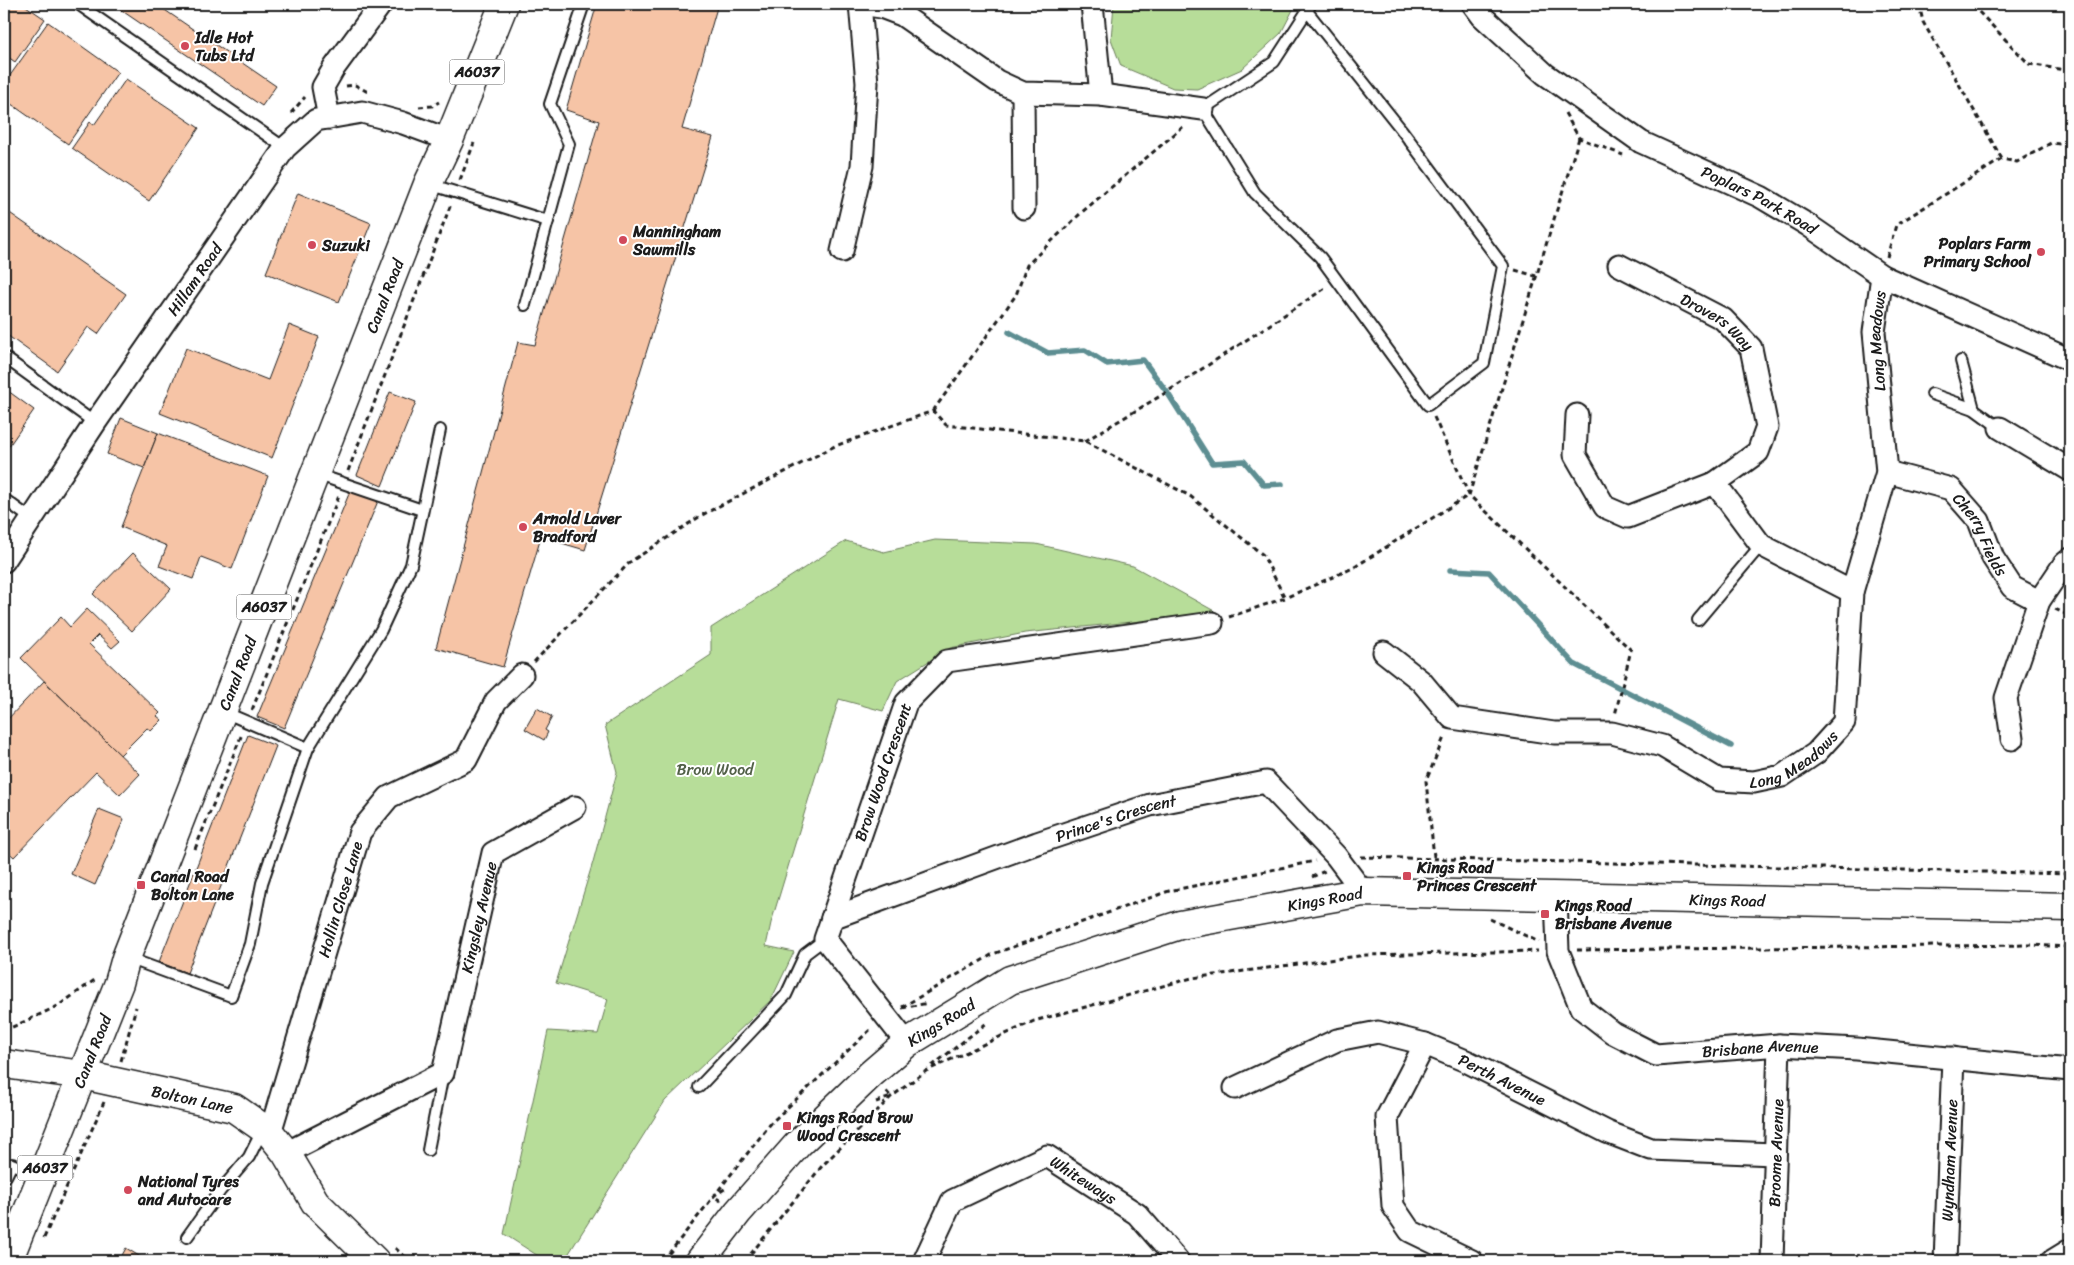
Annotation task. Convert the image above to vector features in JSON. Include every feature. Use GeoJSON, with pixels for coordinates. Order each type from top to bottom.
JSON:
{"type":"FeatureCollection","features":[{"type":"Feature","properties":{"kind":"street"},"geometry":{"type":"LineString","coordinates":[[329,118],[323,87],[334,68],[381,4]]}},
{"type":"Feature","properties":{"kind":"street","name":"Canal Road"},"geometry":{"type":"LineString","coordinates":[[8,1261],[83,1075],[126,958],[428,184],[449,140],[504,4]]}},
{"type":"Feature","properties":{"kind":"street"},"geometry":{"type":"LineString","coordinates":[[842,252],[862,166],[866,83],[860,4],[902,15],[997,81],[1023,93],[1101,95],[1203,110]]}},
{"type":"Feature","properties":{"kind":"street"},"geometry":{"type":"LineString","coordinates":[[1092,4],[1101,95]]}},
{"type":"Feature","properties":{"kind":"street","name":"Poplars Park Road"},"geometry":{"type":"LineString","coordinates":[[1473,4],[1482,16],[1545,74],[1641,142],[1761,197],[1808,225],[1882,276],[2070,360]]}},
{"type":"Feature","properties":{"kind":"street"},"geometry":{"type":"LineString","coordinates":[[1023,93],[1024,208]]}},
{"type":"Feature","properties":{"kind":"street","name":"Hillam Road"},"geometry":{"type":"LineString","coordinates":[[4,561],[30,518],[95,422],[285,148],[316,120],[362,112],[403,123],[449,140]]}},
{"type":"Feature","properties":{"kind":"street","name":"Drovers Way"},"geometry":{"type":"LineString","coordinates":[[1577,415],[1575,455],[1605,507],[1628,517],[1715,483],[1758,452],[1768,427],[1751,348],[1723,319],[1619,265]]}},
{"type":"Feature","properties":{"kind":"street","name":"Long Meadows"},"geometry":{"type":"LineString","coordinates":[[1452,718],[1554,733],[1612,733],[1662,746],[1720,780],[1754,782],[1782,776],[1816,752],[1844,722],[1852,592],[1887,472],[1874,332],[1882,276]]}},
{"type":"Feature","properties":{"kind":"street"},"geometry":{"type":"LineString","coordinates":[[2000,428],[2070,470]]}},
{"type":"Feature","properties":{"kind":"street","name":"Cherry Fields"},"geometry":{"type":"LineString","coordinates":[[1887,472],[1950,489],[1979,521],[1993,558],[2012,587],[2039,601]]}},
{"type":"Feature","properties":{"kind":"street"},"geometry":{"type":"LineString","coordinates":[[1715,483],[1761,544],[1852,592]]}},
{"type":"Feature","properties":{"kind":"street"},"geometry":{"type":"LineString","coordinates":[[2012,739],[2006,698],[2039,601],[2064,564],[2070,559]]}},
{"type":"Feature","properties":{"kind":"street","name":"Brow Wood Crescent"},"geometry":{"type":"LineString","coordinates":[[825,938],[906,703],[947,661],[1212,623]]}},
{"type":"Feature","properties":{"kind":"street"},"geometry":{"type":"LineString","coordinates":[[1384,652],[1421,681],[1452,718]]}},
{"type":"Feature","properties":{"kind":"street","name":"Hollin Close Lane"},"geometry":{"type":"LineString","coordinates":[[273,1138],[360,832],[389,797],[466,760],[496,701],[522,675]]}},
{"type":"Feature","properties":{"kind":"street","name":"Prince's Crescent"},"geometry":{"type":"LineString","coordinates":[[832,918],[1037,843],[1150,805],[1266,782],[1336,856],[1363,892]]}},
{"type":"Feature","properties":{"kind":"street","name":"Kingsley Avenue"},"geometry":{"type":"LineString","coordinates":[[443,1073],[493,853],[575,807]]}},
{"type":"Feature","properties":{"kind":"street","name":"Kings Road"},"geometry":{"type":"LineString","coordinates":[[700,1261],[738,1212],[798,1144],[906,1043],[1010,980],[1180,925],[1363,892],[2070,906]]}},
{"type":"Feature","properties":{"kind":"street","name":"Brisbane Avenue"},"geometry":{"type":"LineString","coordinates":[[1556,895],[1558,950],[1580,1008],[1613,1033],[1656,1055],[1780,1045],[1952,1058],[2070,1070]]}},
{"type":"Feature","properties":{"kind":"street"},"geometry":{"type":"LineString","coordinates":[[825,938],[906,1043]]}},
{"type":"Feature","properties":{"kind":"street","name":"Perth Avenue"},"geometry":{"type":"LineString","coordinates":[[1235,1088],[1337,1040],[1378,1032],[1425,1044],[1466,1062],[1607,1132],[1651,1149],[1774,1154]]}},
{"type":"Feature","properties":{"kind":"street"},"geometry":{"type":"LineString","coordinates":[[1425,1044],[1387,1117],[1392,1206],[1410,1231],[1472,1261]]}},
{"type":"Feature","properties":{"kind":"street","name":"Broome Avenue"},"geometry":{"type":"LineString","coordinates":[[1772,1261],[1774,1154],[1780,1045]]}},
{"type":"Feature","properties":{"kind":"street","name":"Wyndham Avenue"},"geometry":{"type":"LineString","coordinates":[[1945,1261],[1952,1058]]}},
{"type":"Feature","properties":{"kind":"street","name":"Bolton Lane"},"geometry":{"type":"LineString","coordinates":[[4,1064],[83,1075],[234,1108],[273,1138],[315,1202],[383,1252]]}},
{"type":"Feature","properties":{"kind":"street"},"geometry":{"type":"LineString","coordinates":[[273,1138],[443,1073]]}},
{"type":"Feature","properties":{"kind":"street","name":"Whiteways"},"geometry":{"type":"LineString","coordinates":[[924,1261],[952,1201],[1047,1156],[1137,1214],[1178,1261]]}},
{"type":"Feature","properties":{"kind":"street"},"geometry":{"type":"LineString","coordinates":[[2052,1261],[2070,1250]]}},
{"type":"Feature","properties":{"kind":"lane"},"geometry":{"type":"LineString","coordinates":[[78,4],[285,148]]}},
{"type":"Feature","properties":{"kind":"lane"},"geometry":{"type":"LineString","coordinates":[[525,305],[569,144],[550,104],[584,4]]}},
{"type":"Feature","properties":{"kind":"lane"},"geometry":{"type":"LineString","coordinates":[[1309,7],[1503,266],[1484,362],[1428,405],[1320,257],[1255,193],[1203,110],[1274,62],[1309,7]]}},
{"type":"Feature","properties":{"kind":"lane"},"geometry":{"type":"LineString","coordinates":[[428,184],[548,221]]}},
{"type":"Feature","properties":{"kind":"lane"},"geometry":{"type":"LineString","coordinates":[[4,357],[95,422]]}},
{"type":"Feature","properties":{"kind":"lane"},"geometry":{"type":"LineString","coordinates":[[1961,361],[1974,409]]}},
{"type":"Feature","properties":{"kind":"lane"},"geometry":{"type":"LineString","coordinates":[[1932,394],[1974,409],[2000,428]]}},
{"type":"Feature","properties":{"kind":"lane"},"geometry":{"type":"LineString","coordinates":[[126,958],[231,996],[250,944],[262,883],[308,748],[381,630],[411,565],[440,430]]}},
{"type":"Feature","properties":{"kind":"lane"},"geometry":{"type":"LineString","coordinates":[[315,474],[422,510]]}},
{"type":"Feature","properties":{"kind":"lane"},"geometry":{"type":"LineString","coordinates":[[4,499],[30,518]]}},
{"type":"Feature","properties":{"kind":"lane"},"geometry":{"type":"LineString","coordinates":[[1698,620],[1761,544]]}},
{"type":"Feature","properties":{"kind":"lane"},"geometry":{"type":"LineString","coordinates":[[223,711],[308,748]]}},
{"type":"Feature","properties":{"kind":"lane"},"geometry":{"type":"LineString","coordinates":[[699,1087],[786,995],[805,954],[825,938]]}},
{"type":"Feature","properties":{"kind":"lane","name":"Kingsley Avenue"},"geometry":{"type":"LineString","coordinates":[[428,1150],[443,1073]]}},
{"type":"Feature","properties":{"kind":"lane"},"geometry":{"type":"LineString","coordinates":[[187,1237],[220,1191],[249,1157],[273,1138]]}},
{"type":"Feature","properties":{"kind":"lane"},"geometry":{"type":"LineString","coordinates":[[4,1175],[6,1176],[12,1164],[42,1176]]}},
{"type":"Feature","properties":{"kind":"path"},"geometry":{"type":"LineString","coordinates":[[1919,4],[1923,22],[2002,159]]}},
{"type":"Feature","properties":{"kind":"path"},"geometry":{"type":"LineString","coordinates":[[1975,4],[1977,10],[2029,64],[2070,71]]}},
{"type":"Feature","properties":{"kind":"path"},"geometry":{"type":"LineString","coordinates":[[522,675],[630,562],[702,515],[835,446],[933,411],[1016,295],[1027,265],[1082,212],[1203,110]]}},
{"type":"Feature","properties":{"kind":"path"},"geometry":{"type":"LineString","coordinates":[[1212,623],[1285,598],[1354,568],[1470,494],[1579,138]]}},
{"type":"Feature","properties":{"kind":"path"},"geometry":{"type":"LineString","coordinates":[[192,857],[344,483],[476,139]]}},
{"type":"Feature","properties":{"kind":"path"},"geometry":{"type":"LineString","coordinates":[[1882,276],[1896,224],[2002,159],[2017,162],[2051,143],[2070,145]]}},
{"type":"Feature","properties":{"kind":"path"},"geometry":{"type":"LineString","coordinates":[[1503,266],[1536,276]]}},
{"type":"Feature","properties":{"kind":"path"},"geometry":{"type":"LineString","coordinates":[[1085,441],[1167,392],[1338,280]]}},
{"type":"Feature","properties":{"kind":"path"},"geometry":{"type":"LineString","coordinates":[[1428,405],[1470,494],[1631,650],[1619,697]]}},
{"type":"Feature","properties":{"kind":"path"},"geometry":{"type":"LineString","coordinates":[[933,411],[946,425],[1085,441],[1190,496],[1263,555],[1285,598]]}},
{"type":"Feature","properties":{"kind":"path"},"geometry":{"type":"LineString","coordinates":[[1434,857],[1426,781],[1452,718]]}},
{"type":"Feature","properties":{"kind":"path"},"geometry":{"type":"LineString","coordinates":[[1481,914],[1558,950]]}},
{"type":"Feature","properties":{"kind":"path"},"geometry":{"type":"LineString","coordinates":[[926,1071],[1034,1021],[1192,978],[1366,954],[1558,950],[2070,947]]}},
{"type":"Feature","properties":{"kind":"path"},"geometry":{"type":"LineString","coordinates":[[4,1032],[58,1006],[126,958]]}},
{"type":"Feature","properties":{"kind":"path"},"geometry":{"type":"LineString","coordinates":[[41,1243],[113,1082],[137,1003]]}},
{"type":"Feature","properties":{"kind":"path"},"geometry":{"type":"LineString","coordinates":[[745,1261],[822,1166],[891,1097],[994,1018]]}},
{"type":"Feature","properties":{"kind":"path"},"geometry":{"type":"LineString","coordinates":[[663,1261],[772,1122],[858,1040]]}},
{"type":"Feature","properties":{"kind":"path"},"geometry":{"type":"LineString","coordinates":[[383,1252],[410,1261]]}},
{"type":"Feature","properties":{"kind":"green space"},"geometry":{"type":"Polygon","coordinates":[[[1114,4],[1296,4],[1281,33],[1242,69],[1197,89],[1173,88],[1121,66],[1111,39],[1114,4]]]}},
{"type":"Feature","properties":{"kind":"green space","name":"Brow Wood"},"geometry":{"type":"Polygon","coordinates":[[[935,540],[1036,544],[1133,566],[1218,613],[1025,633],[950,648],[897,681],[883,711],[839,699],[771,923],[766,946],[794,952],[771,1000],[665,1101],[564,1261],[546,1261],[504,1234],[548,1031],[598,1034],[608,999],[556,983],[593,862],[617,772],[605,725],[711,655],[711,628],[846,541],[884,552],[935,540]]]}},
{"type":"Feature","properties":{"kind":"building"},"geometry":{"type":"Polygon","coordinates":[[[4,4],[23,4],[45,19],[15,62],[4,54],[4,4]]]}},
{"type":"Feature","properties":{"kind":"building"},"geometry":{"type":"Polygon","coordinates":[[[112,4],[156,4],[276,86],[262,106],[112,4]]]}},
{"type":"Feature","properties":{"kind":"building","name":"Manningham Sawmills"},"geometry":{"type":"Polygon","coordinates":[[[597,4],[718,4],[682,129],[713,137],[585,550],[541,537],[503,667],[436,648],[518,342],[535,345],[599,121],[566,110],[597,4]]]}},
{"type":"Feature","properties":{"kind":"building"},"geometry":{"type":"Polygon","coordinates":[[[48,22],[118,72],[68,144],[4,99],[4,84],[48,22]]]}},
{"type":"Feature","properties":{"kind":"building"},"geometry":{"type":"Polygon","coordinates":[[[126,79],[199,128],[149,201],[72,148],[90,122],[94,125],[126,79]]]}},
{"type":"Feature","properties":{"kind":"building"},"geometry":{"type":"Polygon","coordinates":[[[298,193],[371,223],[339,302],[266,273],[298,193]]]}},
{"type":"Feature","properties":{"kind":"building"},"geometry":{"type":"Polygon","coordinates":[[[4,209],[126,294],[98,334],[88,327],[57,371],[4,333],[4,209]]]}},
{"type":"Feature","properties":{"kind":"building"},"geometry":{"type":"Polygon","coordinates":[[[289,325],[319,337],[272,458],[160,413],[186,348],[268,380],[289,325]]]}},
{"type":"Feature","properties":{"kind":"building"},"geometry":{"type":"Polygon","coordinates":[[[4,388],[34,410],[4,453],[4,388]]]}},
{"type":"Feature","properties":{"kind":"building"},"geometry":{"type":"Polygon","coordinates":[[[390,392],[416,402],[382,486],[357,475],[390,392]]]}},
{"type":"Feature","properties":{"kind":"building"},"geometry":{"type":"Polygon","coordinates":[[[121,418],[158,433],[144,468],[107,454],[121,418]]]}},
{"type":"Feature","properties":{"kind":"building"},"geometry":{"type":"Polygon","coordinates":[[[158,433],[268,476],[232,569],[201,557],[193,579],[159,566],[167,546],[121,527],[158,433]]]}},
{"type":"Feature","properties":{"kind":"building"},"geometry":{"type":"Polygon","coordinates":[[[351,489],[378,501],[284,728],[257,717],[351,489]]]}},
{"type":"Feature","properties":{"kind":"building"},"geometry":{"type":"Polygon","coordinates":[[[133,553],[171,589],[132,631],[93,594],[133,553]]]}},
{"type":"Feature","properties":{"kind":"building"},"geometry":{"type":"Polygon","coordinates":[[[87,609],[120,641],[112,648],[98,635],[89,644],[160,713],[157,716],[162,720],[151,731],[147,728],[120,755],[21,658],[61,617],[70,627],[87,609]]]}},
{"type":"Feature","properties":{"kind":"building"},"geometry":{"type":"Polygon","coordinates":[[[44,681],[140,774],[120,795],[96,772],[14,857],[4,848],[4,723],[44,681]]]}},
{"type":"Feature","properties":{"kind":"building"},"geometry":{"type":"Polygon","coordinates":[[[537,708],[552,717],[545,730],[548,732],[544,740],[525,729],[537,708]]]}},
{"type":"Feature","properties":{"kind":"building"},"geometry":{"type":"Polygon","coordinates":[[[248,735],[276,746],[187,973],[159,962],[248,735]]]}},
{"type":"Feature","properties":{"kind":"building"},"geometry":{"type":"Polygon","coordinates":[[[99,809],[124,819],[95,885],[71,874],[99,809]]]}},
{"type":"Feature","properties":{"kind":"building"},"geometry":{"type":"Polygon","coordinates":[[[126,1248],[147,1261],[119,1261],[126,1248]]]}},
{"type":"Feature","properties":{"kind":"waterway"},"geometry":{"type":"LineString","coordinates":[[1009,332],[1048,353],[1085,350],[1107,364],[1143,360],[1167,392],[1212,463],[1244,461],[1264,485],[1282,484]]}},
{"type":"Feature","properties":{"kind":"waterway"},"geometry":{"type":"LineString","coordinates":[[1450,570],[1489,572],[1574,664],[1731,746]]}},
{"type":"Feature","properties":{"kind":"place","name":"Idle Hot Tubs Ltd"},"geometry":{"type":"Point","coordinates":[185,46]}},
{"type":"Feature","properties":{"kind":"place","name":"Manningham Sawmills"},"geometry":{"type":"Point","coordinates":[623,240]}},
{"type":"Feature","properties":{"kind":"place","name":"Suzuki"},"geometry":{"type":"Point","coordinates":[312,245]}},
{"type":"Feature","properties":{"kind":"place","name":"Poplars Farm Primary School"},"geometry":{"type":"Point","coordinates":[2041,252]}},
{"type":"Feature","properties":{"kind":"place","name":"Arnold Laver Bradford"},"geometry":{"type":"Point","coordinates":[523,527]}},
{"type":"Feature","properties":{"kind":"place","name":"Kings Road Princes Crescent"},"geometry":{"type":"Point","coordinates":[1407,876]}},
{"type":"Feature","properties":{"kind":"place","name":"Canal Road Bolton Lane"},"geometry":{"type":"Point","coordinates":[141,885]}},
{"type":"Feature","properties":{"kind":"place","name":"Kings Road Brisbane Avenue"},"geometry":{"type":"Point","coordinates":[1545,914]}},
{"type":"Feature","properties":{"kind":"place","name":"Kings Road Brow Wood Crescent"},"geometry":{"type":"Point","coordinates":[787,1126]}},
{"type":"Feature","properties":{"kind":"place","name":"National Tyres and Autocare"},"geometry":{"type":"Point","coordinates":[128,1190]}}]}
